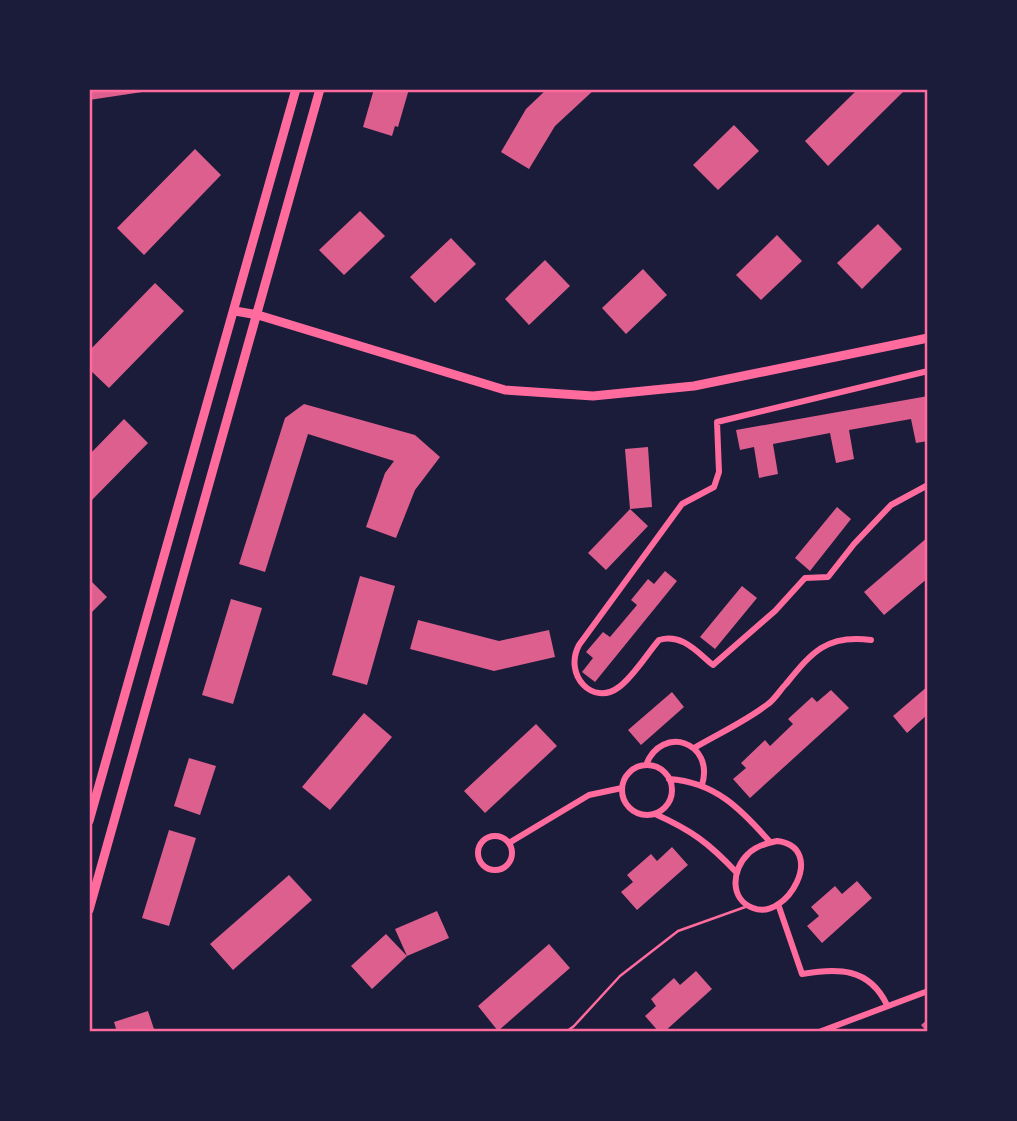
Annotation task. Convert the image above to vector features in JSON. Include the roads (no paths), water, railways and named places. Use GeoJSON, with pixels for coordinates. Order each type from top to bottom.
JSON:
{"type":"FeatureCollection","features":[{"type":"Feature","properties":{"kind":"main road"},"geometry":{"type":"LineString","coordinates":[[89,821],[296,89]]}},
{"type":"Feature","properties":{"kind":"main road"},"geometry":{"type":"LineString","coordinates":[[89,910],[320,92]]}},
{"type":"Feature","properties":{"kind":"main road"},"geometry":{"type":"LineString","coordinates":[[235,311],[258,315],[505,390],[593,396],[694,386],[928,338]]}},
{"type":"Feature","properties":{"kind":"street"},"geometry":{"type":"LineString","coordinates":[[928,371],[717,422],[719,472],[714,487],[682,504],[579,645],[573,662],[578,680],[585,686],[602,692],[620,687],[659,640],[666,638],[681,640],[713,665],[775,611],[805,578],[828,577],[854,544],[891,505],[928,485]]}},
{"type":"Feature","properties":{"kind":"street"},"geometry":{"type":"LineString","coordinates":[[694,748],[769,704],[809,656],[822,646],[846,639],[871,640]]}},
{"type":"Feature","properties":{"kind":"street"},"geometry":{"type":"LineString","coordinates":[[646,765],[649,755],[665,743],[685,743],[694,748],[704,765],[702,785]]}},
{"type":"Feature","properties":{"kind":"street"},"geometry":{"type":"LineString","coordinates":[[646,765],[659,769],[669,779],[670,800],[661,811],[654,814],[640,815],[628,807],[622,795],[623,781],[632,770],[646,765]]}},
{"type":"Feature","properties":{"kind":"street"},"geometry":{"type":"LineString","coordinates":[[669,779],[689,780],[724,798],[770,842]]}},
{"type":"Feature","properties":{"kind":"street"},"geometry":{"type":"LineString","coordinates":[[509,844],[589,795],[622,788]]}},
{"type":"Feature","properties":{"kind":"street"},"geometry":{"type":"LineString","coordinates":[[654,814],[689,829],[737,873]]}},
{"type":"Feature","properties":{"kind":"street"},"geometry":{"type":"LineString","coordinates":[[495,836],[509,844],[512,859],[505,867],[495,871],[482,863],[478,853],[485,840],[495,836]]}},
{"type":"Feature","properties":{"kind":"street"},"geometry":{"type":"LineString","coordinates":[[770,842],[791,845],[800,856],[802,864],[798,882],[785,900],[766,911],[748,906],[736,892],[737,873],[741,862],[749,853],[770,842]]}},
{"type":"Feature","properties":{"kind":"street"},"geometry":{"type":"LineString","coordinates":[[778,904],[802,974],[832,969],[851,972],[876,987],[887,1005]]}},
{"type":"Feature","properties":{"kind":"street"},"geometry":{"type":"LineString","coordinates":[[819,1032],[928,991]]}},
{"type":"Feature","properties":{"kind":"lane"},"geometry":{"type":"LineString","coordinates":[[566,1032],[620,976],[678,931],[748,906]]}}]}
